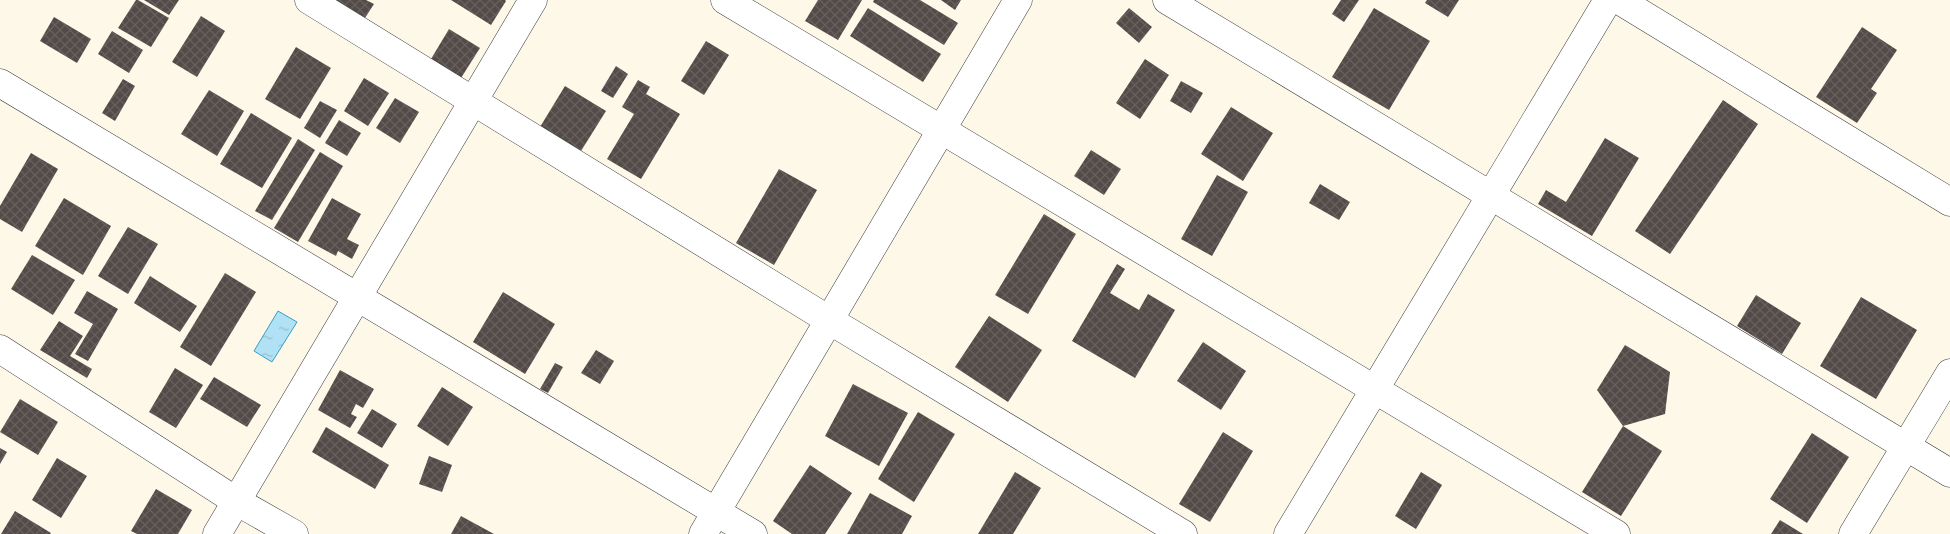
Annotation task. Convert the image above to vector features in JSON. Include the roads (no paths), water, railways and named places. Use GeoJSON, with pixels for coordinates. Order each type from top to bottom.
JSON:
{"type":"FeatureCollection","features":[{"type":"Feature","properties":{"kind":"street"},"geometry":{"type":"LineString","coordinates":[[309,0],[829,320],[1183,534]]}},
{"type":"Feature","properties":{"kind":"street"},"geometry":{"type":"LineString","coordinates":[[217,534],[356,296],[533,0]]}},
{"type":"Feature","properties":{"kind":"street"},"geometry":{"type":"LineString","coordinates":[[725,0],[1616,534]]}},
{"type":"Feature","properties":{"kind":"street"},"geometry":{"type":"LineString","coordinates":[[710,523],[1018,0]]}},
{"type":"Feature","properties":{"kind":"street"},"geometry":{"type":"LineString","coordinates":[[1167,0],[1950,473]]}},
{"type":"Feature","properties":{"kind":"street"},"geometry":{"type":"LineString","coordinates":[[1288,534],[1608,0]]}},
{"type":"Feature","properties":{"kind":"street"},"geometry":{"type":"LineString","coordinates":[[1618,0],[1950,202]]}},
{"type":"Feature","properties":{"kind":"street"},"geometry":{"type":"LineString","coordinates":[[0,83],[356,296],[710,523],[753,534]]}},
{"type":"Feature","properties":{"kind":"street"},"geometry":{"type":"LineString","coordinates":[[0,349],[236,501],[294,534]]}},
{"type":"Feature","properties":{"kind":"street"},"geometry":{"type":"LineString","coordinates":[[1854,534],[1950,373]]}},
{"type":"Feature","properties":{"kind":"water"},"geometry":{"type":"Polygon","coordinates":[[[278,311],[297,322],[272,362],[254,351],[278,311]]]}}]}
